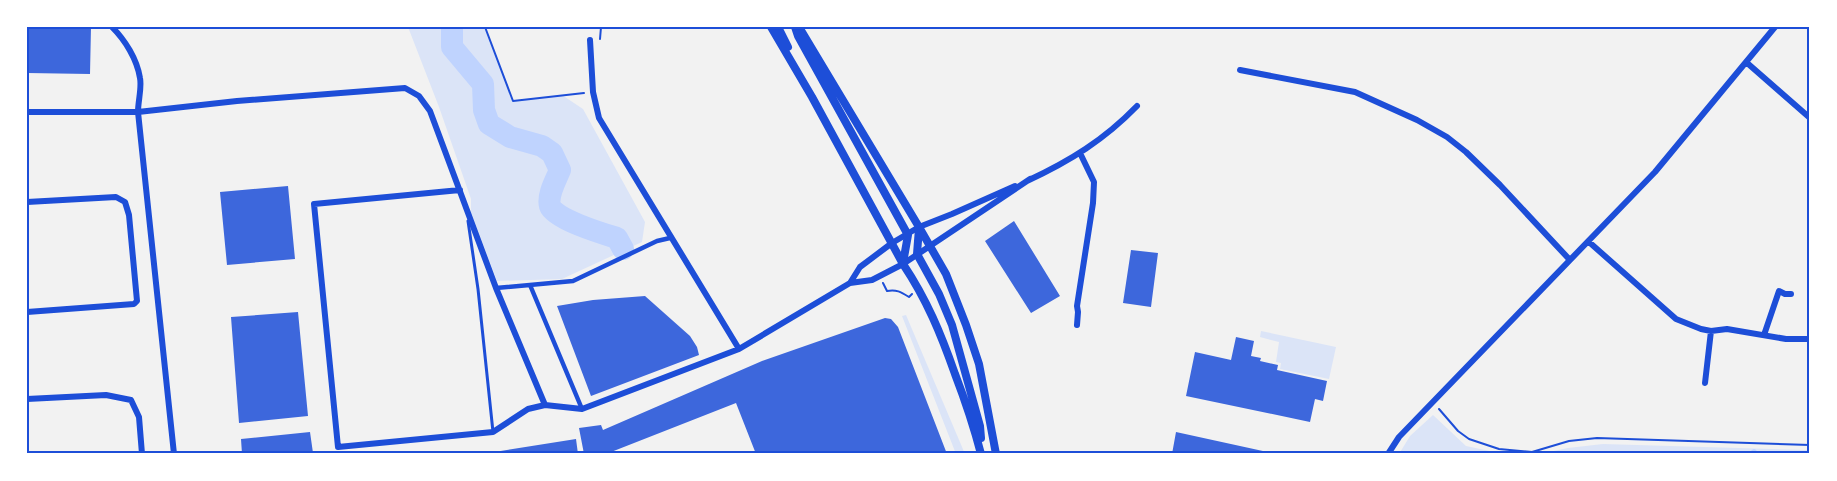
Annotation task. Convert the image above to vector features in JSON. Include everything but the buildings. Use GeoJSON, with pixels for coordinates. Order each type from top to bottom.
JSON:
{"type":"FeatureCollection","features":[{"type":"Feature","properties":{"kind":"street"},"geometry":{"type":"LineString","coordinates":[[112,27],[120,35],[133,57],[140,79],[138,112],[174,454]]}},
{"type":"Feature","properties":{"kind":"street"},"geometry":{"type":"LineString","coordinates":[[771,27],[903,264],[920,289],[939,327],[982,454]]}},
{"type":"Feature","properties":{"kind":"street"},"geometry":{"type":"LineString","coordinates":[[778,27],[812,97]]}},
{"type":"Feature","properties":{"kind":"street"},"geometry":{"type":"LineString","coordinates":[[795,27],[908,235],[903,264]]}},
{"type":"Feature","properties":{"kind":"street"},"geometry":{"type":"LineString","coordinates":[[799,27],[946,274],[979,363],[996,454]]}},
{"type":"Feature","properties":{"kind":"street"},"geometry":{"type":"LineString","coordinates":[[1388,454],[1399,437],[1654,172],[1775,27]]}},
{"type":"Feature","properties":{"kind":"street"},"geometry":{"type":"LineString","coordinates":[[590,40],[593,92],[599,118],[739,349]]}},
{"type":"Feature","properties":{"kind":"street"},"geometry":{"type":"LineString","coordinates":[[1746,62],[1810,118]]}},
{"type":"Feature","properties":{"kind":"street"},"geometry":{"type":"LineString","coordinates":[[1240,70],[1355,92],[1418,120],[1447,137],[1466,152],[1500,185],[1569,260]]}},
{"type":"Feature","properties":{"kind":"street"},"geometry":{"type":"LineString","coordinates":[[27,112],[138,112],[237,101],[405,88],[419,96],[430,111],[496,288],[545,405]]}},
{"type":"Feature","properties":{"kind":"street"},"geometry":{"type":"LineString","coordinates":[[850,283],[860,267],[892,243],[919,227],[1030,179],[1080,153],[1106,136],[1137,106]]}},
{"type":"Feature","properties":{"kind":"street"},"geometry":{"type":"LineString","coordinates":[[1077,325],[1077,306],[1094,203],[1094,182],[1080,153]]}},
{"type":"Feature","properties":{"kind":"street"},"geometry":{"type":"LineString","coordinates":[[460,190],[314,204],[339,447],[493,432],[528,409],[545,405],[582,409],[739,349],[850,283],[872,280],[903,264],[1030,179]]}},
{"type":"Feature","properties":{"kind":"street"},"geometry":{"type":"LineString","coordinates":[[27,202],[116,197],[125,202],[129,215],[137,301],[134,304],[27,312]]}},
{"type":"Feature","properties":{"kind":"street"},"geometry":{"type":"LineString","coordinates":[[919,227],[917,254],[939,294],[951,325],[980,426],[982,454]]}},
{"type":"Feature","properties":{"kind":"street"},"geometry":{"type":"LineString","coordinates":[[496,288],[573,281],[657,240],[670,238]]}},
{"type":"Feature","properties":{"kind":"street"},"geometry":{"type":"LineString","coordinates":[[1589,242],[1676,319],[1711,331],[1727,329],[1786,339],[1810,339]]}},
{"type":"Feature","properties":{"kind":"street"},"geometry":{"type":"LineString","coordinates":[[530,285],[582,409]]}},
{"type":"Feature","properties":{"kind":"street"},"geometry":{"type":"LineString","coordinates":[[1764,335],[1779,291],[1791,294]]}},
{"type":"Feature","properties":{"kind":"street"},"geometry":{"type":"LineString","coordinates":[[1705,383],[1711,331]]}},
{"type":"Feature","properties":{"kind":"street"},"geometry":{"type":"LineString","coordinates":[[27,399],[106,395],[131,400],[139,417],[142,454]]}},
{"type":"Feature","properties":{"kind":"lane"},"geometry":{"type":"LineString","coordinates":[[466,207],[478,289],[493,432]]}},
{"type":"Feature","properties":{"kind":"path"},"geometry":{"type":"LineString","coordinates":[[485,27],[513,101],[593,92]]}},
{"type":"Feature","properties":{"kind":"path"},"geometry":{"type":"LineString","coordinates":[[884,284],[887,291],[902,292],[909,297]]}},
{"type":"Feature","properties":{"kind":"path"},"geometry":{"type":"LineString","coordinates":[[1433,402],[1458,431],[1469,439],[1499,449],[1532,452],[1569,441],[1597,438],[1810,445]]}},
{"type":"Feature","properties":{"kind":"shaded area"},"geometry":{"type":"Polygon","coordinates":[[[408,27],[485,27],[513,101],[562,95],[583,109],[645,222],[642,242],[562,279],[497,281],[471,212],[471,199],[439,107],[408,27]]]}},
{"type":"Feature","properties":{"kind":"shaded area"},"geometry":{"type":"Polygon","coordinates":[[[906,315],[965,454],[956,454],[902,316],[906,315]]]}},
{"type":"Feature","properties":{"kind":"shaded area"},"geometry":{"type":"Polygon","coordinates":[[[1261,331],[1336,347],[1329,379],[1280,369],[1281,363],[1276,362],[1279,342],[1260,337],[1261,331]]]}},
{"type":"Feature","properties":{"kind":"shaded area"},"geometry":{"type":"Polygon","coordinates":[[[1433,415],[1466,446],[1504,454],[1399,454],[1410,436],[1433,415]]]}},
{"type":"Feature","properties":{"kind":"shaded area"},"geometry":{"type":"Polygon","coordinates":[[[1603,444],[1810,450],[1810,454],[1539,454],[1603,444]]]}},
{"type":"Feature","properties":{"kind":"waterway"},"geometry":{"type":"LineString","coordinates":[[452,27],[452,47],[483,84],[484,110],[489,124],[510,137],[542,146],[552,153],[560,170],[549,202],[553,211],[580,225],[617,238],[623,249]]}},
{"type":"Feature","properties":{"kind":"waterway"},"geometry":{"type":"LineString","coordinates":[[1750,454],[1754,451],[1757,454]]}}]}
